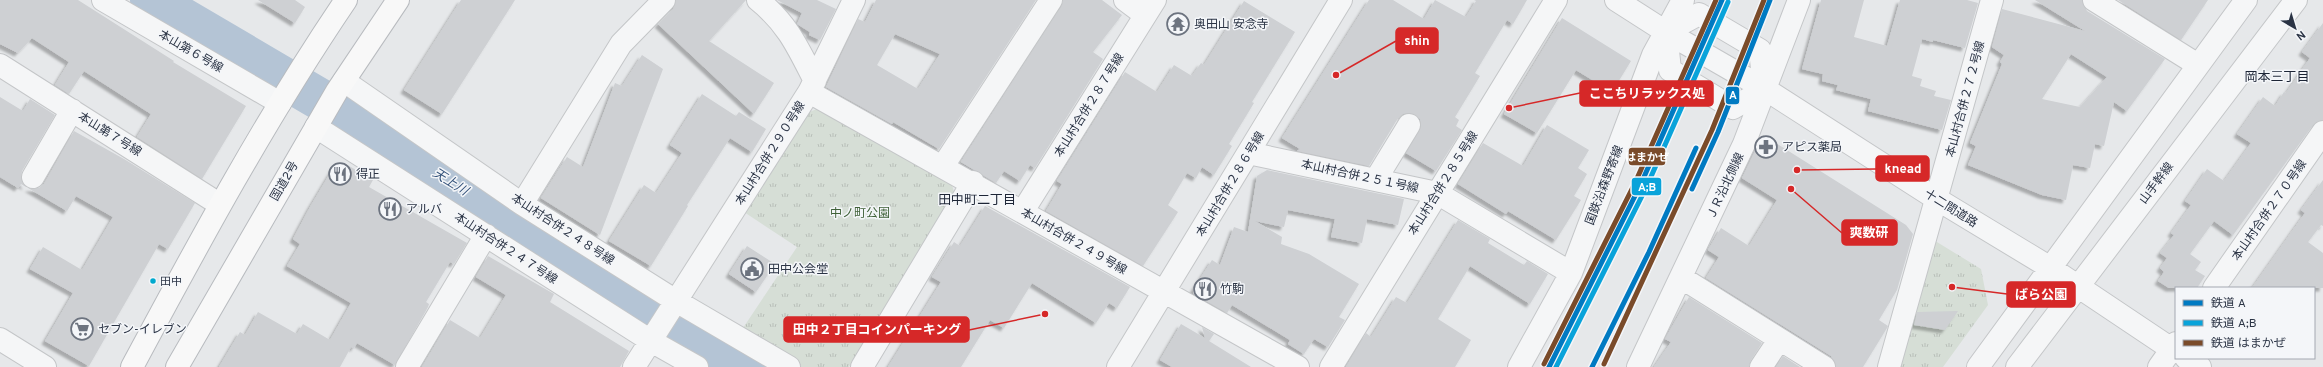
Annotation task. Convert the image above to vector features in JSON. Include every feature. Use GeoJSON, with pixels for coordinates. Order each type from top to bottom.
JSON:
{"type":"FeatureCollection","features":[{"type":"Feature","properties":{"kind":"highway"},"geometry":{"type":"LineString","coordinates":[[132,367],[220,204],[282,99],[346,0]]}},
{"type":"Feature","properties":{"kind":"highway","name":"国道2号"},"geometry":{"type":"LineString","coordinates":[[177,367],[340,86],[398,0]]}},
{"type":"Feature","properties":{"kind":"street","name":"本山第６号線"},"geometry":{"type":"LineString","coordinates":[[103,0],[282,99]]}},
{"type":"Feature","properties":{"kind":"street"},"geometry":{"type":"LineString","coordinates":[[522,204],[621,44],[664,0]]}},
{"type":"Feature","properties":{"kind":"street"},"geometry":{"type":"LineString","coordinates":[[758,0],[776,15],[790,34],[812,86]]}},
{"type":"Feature","properties":{"kind":"street","name":"本山村合併２９０号線"},"geometry":{"type":"LineString","coordinates":[[634,367],[812,86],[854,0]]}},
{"type":"Feature","properties":{"kind":"street"},"geometry":{"type":"LineString","coordinates":[[943,166],[1051,0]]}},
{"type":"Feature","properties":{"kind":"street"},"geometry":{"type":"LineString","coordinates":[[1125,0],[1150,8]]}},
{"type":"Feature","properties":{"kind":"street","name":"本山村合併２８６号線"},"geometry":{"type":"LineString","coordinates":[[1118,367],[1341,0]]}},
{"type":"Feature","properties":{"kind":"street","name":"本山村合併２８５号線"},"geometry":{"type":"LineString","coordinates":[[1331,367],[1556,0]]}},
{"type":"Feature","properties":{"kind":"street"},"geometry":{"type":"LineString","coordinates":[[1616,0],[1666,32]]}},
{"type":"Feature","properties":{"kind":"street","name":"国鉄沿森野寄線"},"geometry":{"type":"LineString","coordinates":[[1519,367],[1571,273],[1653,55],[1683,0]]}},
{"type":"Feature","properties":{"kind":"street","name":"ＪＲ沿北側線"},"geometry":{"type":"LineString","coordinates":[[1638,367],[1682,278],[1744,144],[1799,0]]}},
{"type":"Feature","properties":{"kind":"street","name":"本山村合併２７２号線"},"geometry":{"type":"LineString","coordinates":[[1889,367],[1935,198],[1950,156],[1992,0]]}},
{"type":"Feature","properties":{"kind":"street"},"geometry":{"type":"LineString","coordinates":[[2094,0],[2198,65]]}},
{"type":"Feature","properties":{"kind":"street"},"geometry":{"type":"LineString","coordinates":[[1978,367],[2049,267],[2246,0]]}},
{"type":"Feature","properties":{"kind":"street","name":"山手幹線"},"geometry":{"type":"LineString","coordinates":[[2017,367],[2077,285],[2296,0]]}},
{"type":"Feature","properties":{"kind":"street","name":"本山村合併２８７号線"},"geometry":{"type":"LineString","coordinates":[[1023,211],[1150,8]]}},
{"type":"Feature","properties":{"kind":"street"},"geometry":{"type":"LineString","coordinates":[[1699,14],[1706,18],[1760,50],[1765,90],[1733,108],[1670,70],[1666,32],[1699,14]]}},
{"type":"Feature","properties":{"kind":"street","name":"十二間道路"},"geometry":{"type":"LineString","coordinates":[[1666,32],[1765,90],[1935,198],[2049,267],[2175,349]]}},
{"type":"Feature","properties":{"kind":"street","name":"本山第７号線"},"geometry":{"type":"LineString","coordinates":[[0,65],[220,204]]}},
{"type":"Feature","properties":{"kind":"street","name":"本山村合併２４８号線"},"geometry":{"type":"LineString","coordinates":[[340,86],[522,204],[676,301],[789,367]]}},
{"type":"Feature","properties":{"kind":"street","name":"本山村合併２４９号線"},"geometry":{"type":"LineString","coordinates":[[812,86],[943,166],[1163,293],[1298,367]]}},
{"type":"Feature","properties":{"kind":"street"},"geometry":{"type":"LineString","coordinates":[[33,177],[72,110]]}},
{"type":"Feature","properties":{"kind":"street","name":"本山村合併２４７号線"},"geometry":{"type":"LineString","coordinates":[[319,122],[486,235],[651,341],[697,367]]}},
{"type":"Feature","properties":{"kind":"street"},"geometry":{"type":"LineString","coordinates":[[1376,179],[1409,125]]}},
{"type":"Feature","properties":{"kind":"street","name":"本山村合併２７０号線"},"geometry":{"type":"LineString","coordinates":[[2215,287],[2323,132]]}},
{"type":"Feature","properties":{"kind":"street","name":"本山村合併２５１号線"},"geometry":{"type":"LineString","coordinates":[[1248,153],[1437,193],[1571,273]]}},
{"type":"Feature","properties":{"kind":"street"},"geometry":{"type":"LineString","coordinates":[[862,367],[973,182]]}},
{"type":"Feature","properties":{"kind":"street"},"geometry":{"type":"LineString","coordinates":[[407,367],[486,235]]}},
{"type":"Feature","properties":{"kind":"street"},"geometry":{"type":"LineString","coordinates":[[1682,278],[1824,367]]}},
{"type":"Feature","properties":{"kind":"street"},"geometry":{"type":"LineString","coordinates":[[0,339],[45,367]]}},
{"type":"Feature","properties":{"kind":"street"},"geometry":{"type":"LineString","coordinates":[[1761,367],[1779,340]]}},
{"type":"Feature","properties":{"kind":"street"},"geometry":{"type":"LineString","coordinates":[[2159,367],[2175,352]]}},
{"type":"Feature","properties":{"kind":"street","name":"十二間道路"},"geometry":{"type":"LineString","coordinates":[[2189,359],[2200,367]]}},
{"type":"Feature","properties":{"kind":"green space","name":"中ノ町公園"},"geometry":{"type":"Polygon","coordinates":[[[819,108],[951,182],[955,195],[849,367],[801,367],[741,331],[797,247],[744,212],[807,113],[819,108]]]}},
{"type":"Feature","properties":{"kind":"green space"},"geometry":{"type":"Polygon","coordinates":[[[1932,239],[1981,269],[1988,305],[1943,367],[1897,367],[1932,239]]]}},
{"type":"Feature","properties":{"kind":"building"},"geometry":{"type":"Polygon","coordinates":[[[0,0],[78,0],[174,61],[173,62],[246,106],[202,179],[137,137],[151,114],[84,71],[69,94],[55,85],[69,62],[32,38],[18,53],[0,44],[0,0]]]}},
{"type":"Feature","properties":{"kind":"building"},"geometry":{"type":"Polygon","coordinates":[[[258,0],[295,0],[305,7],[295,23],[258,0]]]}},
{"type":"Feature","properties":{"kind":"building"},"geometry":{"type":"Polygon","coordinates":[[[461,0],[515,0],[442,114],[404,90],[461,0]]]}},
{"type":"Feature","properties":{"kind":"building"},"geometry":{"type":"Polygon","coordinates":[[[676,0],[746,0],[709,41],[774,83],[754,114],[658,24],[673,9],[676,0]]]}},
{"type":"Feature","properties":{"kind":"building"},"geometry":{"type":"Polygon","coordinates":[[[777,0],[817,0],[836,9],[820,40],[809,35],[810,32],[797,24],[802,13],[777,0]]]}},
{"type":"Feature","properties":{"kind":"building"},"geometry":{"type":"Polygon","coordinates":[[[876,0],[1036,0],[939,149],[893,122],[892,124],[826,87],[858,19],[865,22],[876,0]],[[895,34],[877,65],[918,89],[940,54],[895,34]]]}},
{"type":"Feature","properties":{"kind":"building"},"geometry":{"type":"Polygon","coordinates":[[[1063,0],[1102,0],[1122,15],[1093,52],[1103,59],[1035,168],[1030,165],[1020,181],[1004,171],[996,183],[961,162],[1061,7],[1063,0]]]}},
{"type":"Feature","properties":{"kind":"building"},"geometry":{"type":"Polygon","coordinates":[[[1369,0],[1393,0],[1424,19],[1435,0],[1466,17],[1476,1],[1474,0],[1527,0],[1513,24],[1507,20],[1475,73],[1480,76],[1455,117],[1459,120],[1456,126],[1462,130],[1436,171],[1406,153],[1421,126],[1420,119],[1410,113],[1403,114],[1398,118],[1369,166],[1297,151],[1300,149],[1282,138],[1369,0]]]}},
{"type":"Feature","properties":{"kind":"building"},"geometry":{"type":"Polygon","coordinates":[[[1821,0],[1864,0],[1854,37],[1887,46],[1900,0],[1967,0],[1978,3],[1965,48],[1933,40],[1933,42],[1922,39],[1912,76],[1922,79],[1920,86],[1936,91],[1934,96],[1951,100],[1942,130],[1868,111],[1871,99],[1836,90],[1838,85],[1822,81],[1823,74],[1802,69],[1821,0]]]}},
{"type":"Feature","properties":{"kind":"building"},"geometry":{"type":"Polygon","coordinates":[[[2035,0],[2082,0],[2087,11],[2165,59],[2127,111],[2114,102],[2104,146],[2095,144],[2090,168],[2073,165],[2066,200],[2042,195],[1968,165],[1976,146],[1970,143],[2002,64],[2000,62],[2004,55],[1992,47],[2002,9],[2085,31],[2035,0]],[[2071,54],[2042,99],[2080,107],[2107,77],[2071,54]]]}},
{"type":"Feature","properties":{"kind":"building"},"geometry":{"type":"Polygon","coordinates":[[[2118,0],[2208,0],[2181,40],[2118,0]]]}},
{"type":"Feature","properties":{"kind":"building"},"geometry":{"type":"Polygon","coordinates":[[[1244,1],[1295,32],[1252,102],[1254,103],[1229,144],[1232,146],[1214,175],[1202,167],[1196,178],[1187,173],[1168,205],[1178,212],[1143,266],[1046,211],[1062,184],[1057,181],[1125,72],[1157,92],[1174,65],[1192,76],[1201,63],[1204,65],[1244,1]]]}},
{"type":"Feature","properties":{"kind":"building"},"geometry":{"type":"Polygon","coordinates":[[[1562,18],[1631,61],[1612,92],[1576,70],[1537,133],[1504,114],[1562,18]]]}},
{"type":"Feature","properties":{"kind":"building"},"geometry":{"type":"Polygon","coordinates":[[[2323,23],[2323,120],[2313,125],[2233,235],[2214,221],[2190,254],[2201,262],[2195,270],[2205,276],[2198,287],[2169,288],[2158,281],[2164,272],[2160,268],[2167,258],[2160,253],[2174,235],[2171,233],[2191,205],[2185,201],[2207,169],[2224,181],[2251,143],[2237,134],[2263,97],[2275,106],[2284,92],[2286,93],[2310,58],[2302,52],[2323,23]]]}},
{"type":"Feature","properties":{"kind":"building"},"geometry":{"type":"Polygon","coordinates":[[[642,55],[663,69],[600,235],[541,198],[567,157],[583,167],[615,83],[622,86],[642,55]]]}},
{"type":"Feature","properties":{"kind":"building"},"geometry":{"type":"Polygon","coordinates":[[[702,94],[736,116],[739,112],[766,129],[752,152],[730,138],[687,205],[688,206],[651,266],[609,241],[644,185],[656,193],[682,153],[670,145],[702,94]]]}},
{"type":"Feature","properties":{"kind":"building"},"geometry":{"type":"Polygon","coordinates":[[[0,97],[23,111],[30,99],[55,115],[22,171],[21,177],[26,187],[21,184],[18,188],[0,177],[0,97]]]}},
{"type":"Feature","properties":{"kind":"building"},"geometry":{"type":"Polygon","coordinates":[[[1547,125],[1589,150],[1578,168],[1587,174],[1574,196],[1581,200],[1556,240],[1508,211],[1506,214],[1458,184],[1483,143],[1523,166],[1547,125]]]}},
{"type":"Feature","properties":{"kind":"building"},"geometry":{"type":"Polygon","coordinates":[[[74,131],[124,159],[195,203],[168,249],[159,244],[89,366],[45,341],[73,293],[30,269],[43,247],[82,270],[113,217],[76,196],[67,211],[28,188],[39,188],[44,184],[74,131]]]}},
{"type":"Feature","properties":{"kind":"building"},"geometry":{"type":"Polygon","coordinates":[[[1763,135],[1906,225],[1913,234],[1897,290],[1879,320],[1888,326],[1863,367],[1836,367],[1831,356],[1706,278],[1719,257],[1708,250],[1721,228],[1749,246],[1777,200],[1742,178],[1763,135]]]}},
{"type":"Feature","properties":{"kind":"building"},"geometry":{"type":"Polygon","coordinates":[[[344,163],[373,180],[369,187],[467,243],[454,264],[450,262],[426,302],[429,304],[428,307],[395,365],[357,343],[354,348],[351,347],[340,367],[219,367],[240,332],[245,335],[258,312],[297,334],[303,324],[330,340],[351,303],[287,266],[300,244],[293,239],[310,207],[335,165],[344,163]]]}},
{"type":"Feature","properties":{"kind":"building"},"geometry":{"type":"Polygon","coordinates":[[[1267,170],[1404,199],[1398,225],[1367,219],[1362,243],[1331,237],[1335,219],[1288,210],[1284,227],[1255,221],[1282,237],[1281,244],[1309,254],[1359,284],[1339,317],[1345,320],[1328,347],[1314,339],[1304,354],[1288,344],[1290,340],[1232,305],[1227,313],[1194,294],[1193,290],[1212,260],[1220,265],[1234,227],[1248,232],[1257,176],[1267,170]]]}},
{"type":"Feature","properties":{"kind":"building"},"geometry":{"type":"Polygon","coordinates":[[[2323,180],[2323,226],[2321,225],[2308,242],[2323,253],[2323,288],[2253,287],[2305,213],[2301,210],[2323,180]]]}},
{"type":"Feature","properties":{"kind":"building"},"geometry":{"type":"Polygon","coordinates":[[[985,206],[1130,287],[1117,308],[1109,303],[1096,323],[1032,283],[1004,328],[990,320],[961,367],[888,367],[941,282],[932,277],[954,242],[960,246],[985,206]]]}},
{"type":"Feature","properties":{"kind":"building"},"geometry":{"type":"Polygon","coordinates":[[[1458,220],[1490,239],[1488,243],[1524,265],[1527,261],[1548,274],[1530,304],[1470,266],[1438,319],[1471,340],[1455,367],[1346,367],[1366,333],[1371,337],[1396,297],[1407,303],[1458,220]]]}},
{"type":"Feature","properties":{"kind":"building","name":"田中公会堂"},"geometry":{"type":"Polygon","coordinates":[[[747,246],[775,264],[756,292],[729,274],[747,246]]]}},
{"type":"Feature","properties":{"kind":"building"},"geometry":{"type":"Polygon","coordinates":[[[488,256],[554,294],[550,302],[629,351],[620,367],[422,367],[450,320],[480,338],[506,295],[476,277],[488,256]]]}},
{"type":"Feature","properties":{"kind":"building"},"geometry":{"type":"Polygon","coordinates":[[[1689,297],[1762,343],[1751,360],[1749,367],[1654,367],[1671,342],[1665,339],[1689,297]]]}},
{"type":"Feature","properties":{"kind":"building"},"geometry":{"type":"Polygon","coordinates":[[[1958,311],[1945,330],[1914,325],[1917,312],[1958,311]]]}},
{"type":"Feature","properties":{"kind":"building"},"geometry":{"type":"Polygon","coordinates":[[[1181,324],[1205,338],[1202,327],[1214,334],[1209,341],[1251,367],[1172,367],[1160,360],[1181,324]]]}},
{"type":"Feature","properties":{"kind":"building"},"geometry":{"type":"Polygon","coordinates":[[[1783,356],[1800,367],[1776,367],[1783,356]]]}},
{"type":"Feature","properties":{"kind":"waterway","name":"天上川"},"geometry":{"type":"LineString","coordinates":[[151,0],[345,114],[688,331],[749,367]]}},
{"type":"Feature","properties":{"kind":"rail line","name":"はまかぜ"},"geometry":{"type":"LineString","coordinates":[[1544,364],[1635,183],[1716,0]]}},
{"type":"Feature","properties":{"kind":"rail line","name":"A"},"geometry":{"type":"LineString","coordinates":[[1549,367],[1640,186],[1722,0]]}},
{"type":"Feature","properties":{"kind":"rail line","name":"はまかぜ"},"geometry":{"type":"LineString","coordinates":[[1604,364],[1712,130],[1764,0]]}},
{"type":"Feature","properties":{"kind":"rail line","name":"A"},"geometry":{"type":"LineString","coordinates":[[1692,189],[1718,132],[1770,0]]}},
{"type":"Feature","properties":{"kind":"rail line","name":"A;B"},"geometry":{"type":"LineString","coordinates":[[1556,367],[1646,188],[1728,2]]}},
{"type":"Feature","properties":{"kind":"rail line","name":"A"},"geometry":{"type":"LineString","coordinates":[[1592,367],[1649,252],[1696,148]]}},
{"type":"Feature","properties":{"kind":"place","name":"奥田山 安念寺"},"geometry":{"type":"Point","coordinates":[1178,24]}},
{"type":"Feature","properties":{"kind":"place","name":"shin"},"geometry":{"type":"Point","coordinates":[1336,75]}},
{"type":"Feature","properties":{"kind":"place","name":"ここちリラックス処"},"geometry":{"type":"Point","coordinates":[1509,108]}},
{"type":"Feature","properties":{"kind":"place","name":"アピス薬局"},"geometry":{"type":"Point","coordinates":[1766,147]}},
{"type":"Feature","properties":{"kind":"place","name":"knead"},"geometry":{"type":"Point","coordinates":[1797,170]}},
{"type":"Feature","properties":{"kind":"place","name":"得正"},"geometry":{"type":"Point","coordinates":[340,174]}},
{"type":"Feature","properties":{"kind":"place","name":"爽数研"},"geometry":{"type":"Point","coordinates":[1791,189]}},
{"type":"Feature","properties":{"kind":"place","name":"アルバ"},"geometry":{"type":"Point","coordinates":[390,209]}},
{"type":"Feature","properties":{"kind":"place","name":"田中公会堂"},"geometry":{"type":"Point","coordinates":[752,269]}},
{"type":"Feature","properties":{"kind":"place","name":"田中"},"geometry":{"type":"Point","coordinates":[153,281]}},
{"type":"Feature","properties":{"kind":"place","name":"ばら公園"},"geometry":{"type":"Point","coordinates":[1952,287]}},
{"type":"Feature","properties":{"kind":"place","name":"竹駒"},"geometry":{"type":"Point","coordinates":[1205,289]}},
{"type":"Feature","properties":{"kind":"place","name":"田中２丁目コインパーキング"},"geometry":{"type":"Point","coordinates":[1045,314]}},
{"type":"Feature","properties":{"kind":"place","name":"セブン-イレブン"},"geometry":{"type":"Point","coordinates":[82,329]}},
{"type":"Feature","properties":{"kind":"district","name":"岡本三丁目"},"geometry":{"type":"Point","coordinates":[2277,76]}},
{"type":"Feature","properties":{"kind":"district","name":"田中町二丁目"},"geometry":{"type":"Point","coordinates":[977,199]}}]}
